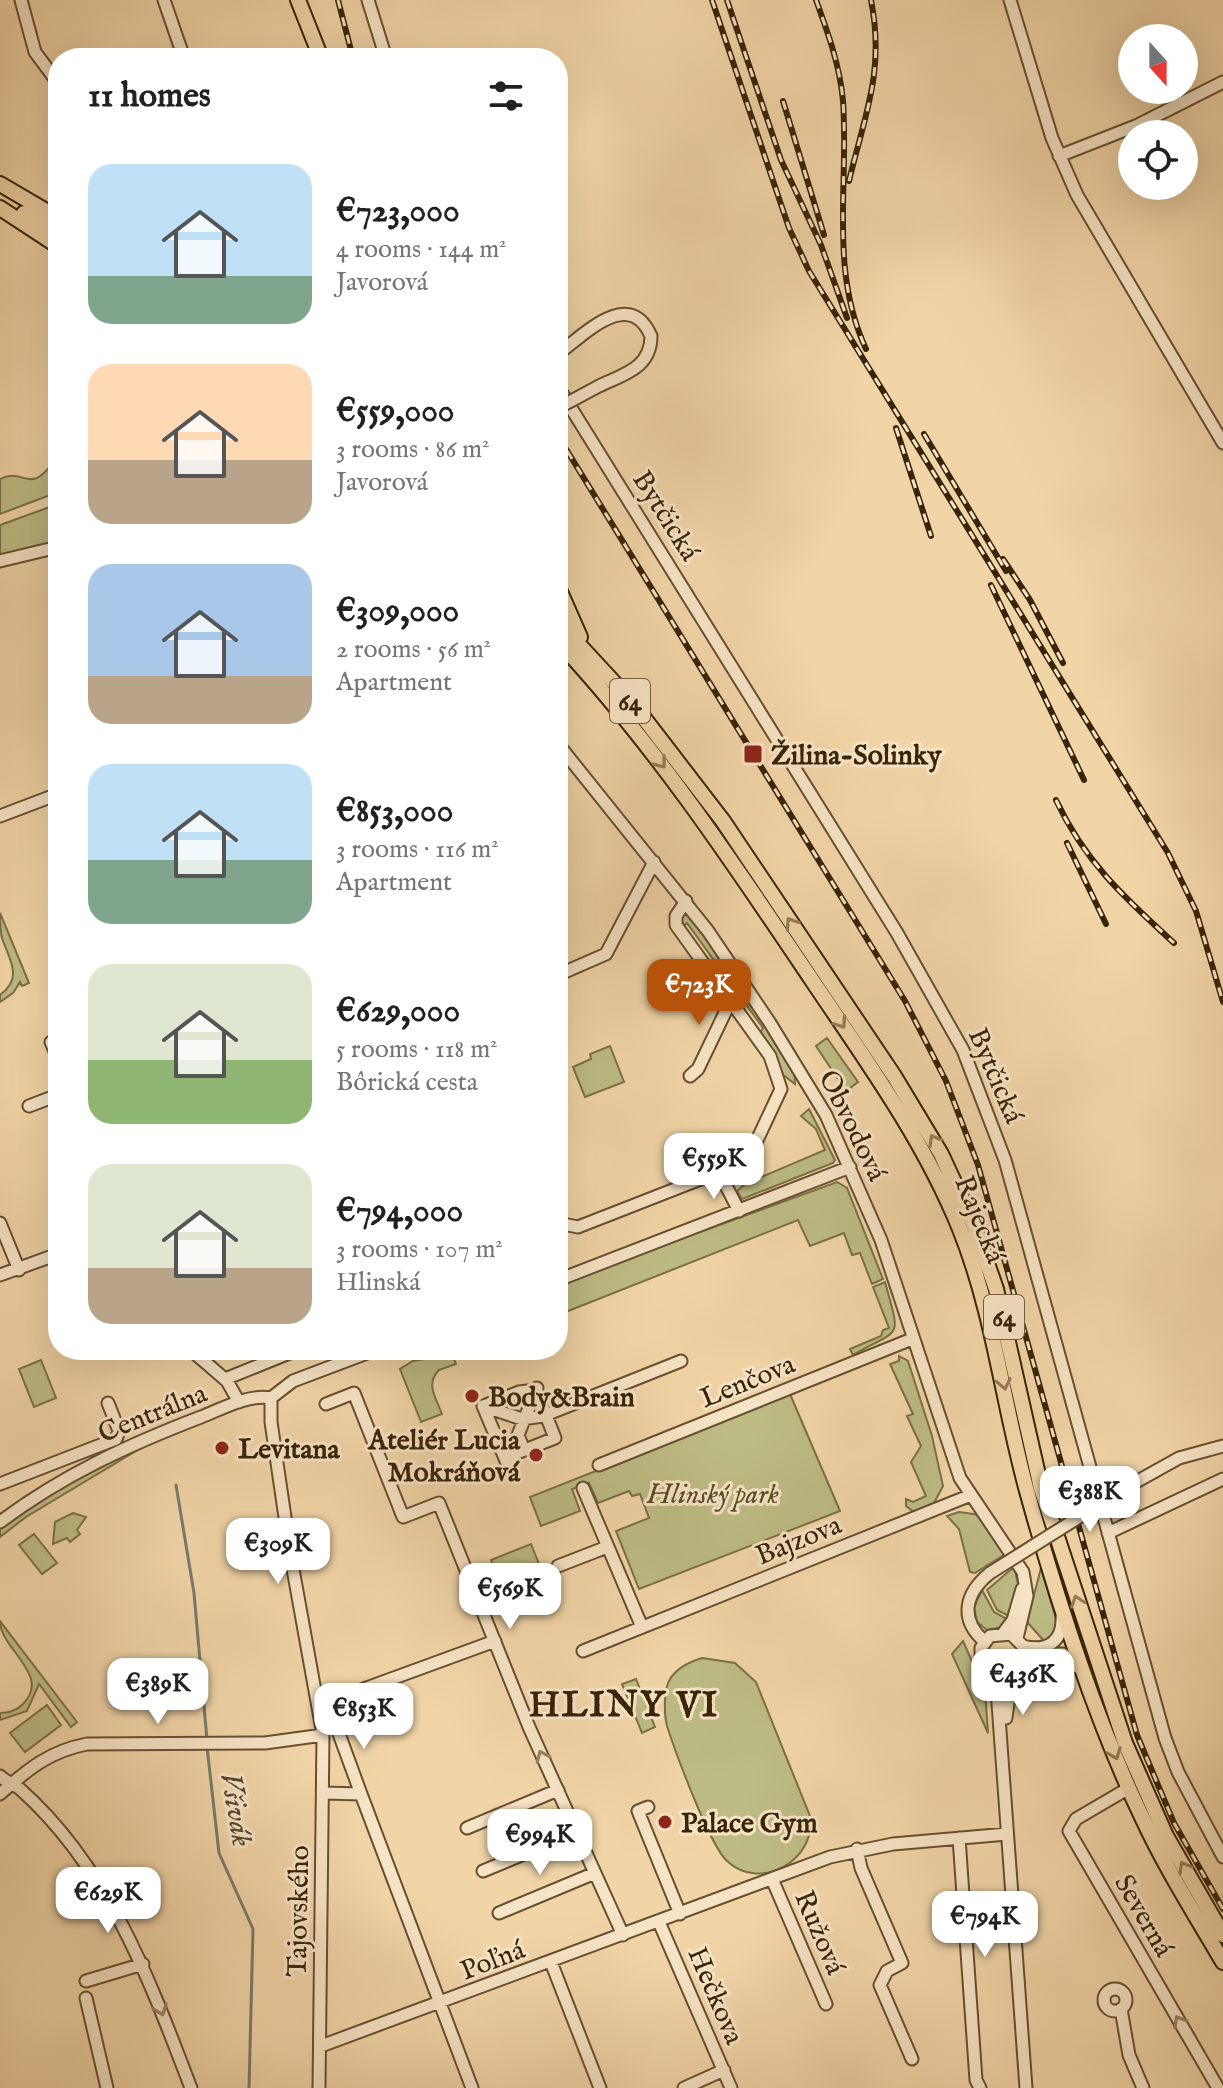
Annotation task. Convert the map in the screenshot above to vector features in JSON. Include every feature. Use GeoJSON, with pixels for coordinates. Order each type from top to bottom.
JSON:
{"type":"FeatureCollection","features":[{"type":"Feature","properties":{"kind":"main road"},"geometry":{"type":"LineString","coordinates":[[298,0],[317,48]]}},
{"type":"Feature","properties":{"kind":"main road"},"geometry":{"type":"LineString","coordinates":[[0,184],[48,212]]}},
{"type":"Feature","properties":{"kind":"main road"},"geometry":{"type":"LineString","coordinates":[[0,198],[48,227]]}},
{"type":"Feature","properties":{"kind":"main road"},"geometry":{"type":"LineString","coordinates":[[0,208],[48,239]]}},
{"type":"Feature","properties":{"kind":"main road"},"geometry":{"type":"LineString","coordinates":[[568,615],[582,655]]}},
{"type":"Feature","properties":{"kind":"main road"},"geometry":{"type":"LineString","coordinates":[[568,636],[582,655]]}},
{"type":"Feature","properties":{"kind":"main road"},"geometry":{"type":"LineString","coordinates":[[568,647],[582,655]]}},
{"type":"Feature","properties":{"kind":"main road","name":"Rajecká"},"geometry":{"type":"LineString","coordinates":[[582,655],[710,829],[881,1083],[928,1161],[960,1229],[982,1293],[1026,1487],[1062,1605],[1092,1688],[1129,1788],[1164,1861],[1223,1962]]}},
{"type":"Feature","properties":{"kind":"main road","name":"Rajecká"},"geometry":{"type":"LineString","coordinates":[[582,655],[723,821],[886,1064],[947,1165],[973,1223],[996,1289],[1041,1488],[1125,1743],[1166,1836],[1223,1935]]}},
{"type":"Feature","properties":{"kind":"street"},"geometry":{"type":"LineString","coordinates":[[21,0],[35,52],[48,70]]}},
{"type":"Feature","properties":{"kind":"street"},"geometry":{"type":"LineString","coordinates":[[164,0],[181,48]]}},
{"type":"Feature","properties":{"kind":"street"},"geometry":{"type":"LineString","coordinates":[[368,0],[383,48]]}},
{"type":"Feature","properties":{"kind":"street"},"geometry":{"type":"LineString","coordinates":[[1010,0],[1059,156],[1100,237],[1223,443]]}},
{"type":"Feature","properties":{"kind":"street"},"geometry":{"type":"LineString","coordinates":[[1059,156],[1138,125],[1223,82]]}},
{"type":"Feature","properties":{"kind":"street"},"geometry":{"type":"LineString","coordinates":[[568,347],[609,316],[627,314],[637,317],[651,336],[648,356],[641,365],[568,403]]}},
{"type":"Feature","properties":{"kind":"street","name":"Bytčická"},"geometry":{"type":"LineString","coordinates":[[568,403],[897,933],[963,1050],[1005,1160],[1170,1754],[1223,1857]]}},
{"type":"Feature","properties":{"kind":"street"},"geometry":{"type":"LineString","coordinates":[[0,561],[48,549]]}},
{"type":"Feature","properties":{"kind":"street","name":"Obvodová"},"geometry":{"type":"LineString","coordinates":[[568,758],[686,901],[800,1070],[850,1167],[890,1265],[952,1459],[971,1495],[1023,1572],[1027,1605],[1020,1642]]}},
{"type":"Feature","properties":{"kind":"street"},"geometry":{"type":"LineString","coordinates":[[0,816],[48,798]]}},
{"type":"Feature","properties":{"kind":"street"},"geometry":{"type":"LineString","coordinates":[[568,971],[606,954],[654,862]]}},
{"type":"Feature","properties":{"kind":"street"},"geometry":{"type":"LineString","coordinates":[[568,1225],[578,1227],[739,1164],[752,1151],[781,1089],[770,1056],[676,925],[676,916],[686,901]]}},
{"type":"Feature","properties":{"kind":"street"},"geometry":{"type":"LineString","coordinates":[[690,1076],[698,1069],[731,1000]]}},
{"type":"Feature","properties":{"kind":"street"},"geometry":{"type":"LineString","coordinates":[[29,1106],[48,1099]]}},
{"type":"Feature","properties":{"kind":"street"},"geometry":{"type":"LineString","coordinates":[[568,1276],[850,1167]]}},
{"type":"Feature","properties":{"kind":"street"},"geometry":{"type":"LineString","coordinates":[[720,1174],[739,1211]]}},
{"type":"Feature","properties":{"kind":"street"},"geometry":{"type":"LineString","coordinates":[[0,1225],[19,1270]]}},
{"type":"Feature","properties":{"kind":"street"},"geometry":{"type":"LineString","coordinates":[[0,1275],[48,1258]]}},
{"type":"Feature","properties":{"kind":"street","name":"Lenčova"},"geometry":{"type":"LineString","coordinates":[[599,1465],[912,1339]]}},
{"type":"Feature","properties":{"kind":"street"},"geometry":{"type":"LineString","coordinates":[[203,1360],[226,1380],[239,1402]]}},
{"type":"Feature","properties":{"kind":"street"},"geometry":{"type":"LineString","coordinates":[[226,1380],[273,1360]]}},
{"type":"Feature","properties":{"kind":"street","name":"Centrálna"},"geometry":{"type":"LineString","coordinates":[[0,1522],[82,1468],[239,1402],[271,1398],[283,1386],[349,1360]]}},
{"type":"Feature","properties":{"kind":"street"},"geometry":{"type":"LineString","coordinates":[[486,1405],[522,1419],[546,1415],[681,1361]]}},
{"type":"Feature","properties":{"kind":"street"},"geometry":{"type":"LineString","coordinates":[[220,1410],[226,1380]]}},
{"type":"Feature","properties":{"kind":"street"},"geometry":{"type":"LineString","coordinates":[[512,1455],[550,1444],[555,1438],[538,1387]]}},
{"type":"Feature","properties":{"kind":"street"},"geometry":{"type":"LineString","coordinates":[[486,1405],[538,1387]]}},
{"type":"Feature","properties":{"kind":"street"},"geometry":{"type":"LineString","coordinates":[[486,1405],[507,1463],[522,1445],[518,1435],[522,1419],[538,1387]]}},
{"type":"Feature","properties":{"kind":"street"},"geometry":{"type":"LineString","coordinates":[[326,1404],[354,1393],[403,1517],[439,1503],[503,1663],[623,1935]]}},
{"type":"Feature","properties":{"kind":"street","name":"Tajovského"},"geometry":{"type":"LineString","coordinates":[[271,1398],[271,1422],[291,1558],[323,1735],[319,2088]]}},
{"type":"Feature","properties":{"kind":"street"},"geometry":{"type":"LineString","coordinates":[[0,1484],[116,1439],[119,1431],[108,1403]]}},
{"type":"Feature","properties":{"kind":"street"},"geometry":{"type":"LineString","coordinates":[[984,1641],[973,1631],[966,1610],[972,1593],[990,1573],[1179,1458],[1223,1446]]}},
{"type":"Feature","properties":{"kind":"street"},"geometry":{"type":"LineString","coordinates":[[1108,1533],[1223,1479]]}},
{"type":"Feature","properties":{"kind":"street"},"geometry":{"type":"LineString","coordinates":[[583,1488],[642,1627]]}},
{"type":"Feature","properties":{"kind":"street","name":"Bajzova"},"geometry":{"type":"LineString","coordinates":[[583,1651],[971,1495]]}},
{"type":"Feature","properties":{"kind":"street"},"geometry":{"type":"LineString","coordinates":[[558,1566],[607,1547]]}},
{"type":"Feature","properties":{"kind":"street"},"geometry":{"type":"LineString","coordinates":[[984,1641],[1004,1632],[1019,1603],[1023,1572]]}},
{"type":"Feature","properties":{"kind":"street"},"geometry":{"type":"LineString","coordinates":[[1004,1632],[1033,1649],[1059,1640],[1063,1632],[1062,1605]]}},
{"type":"Feature","properties":{"kind":"street"},"geometry":{"type":"LineString","coordinates":[[320,1705],[495,1641]]}},
{"type":"Feature","properties":{"kind":"street"},"geometry":{"type":"LineString","coordinates":[[984,1641],[981,1662],[996,1676],[1026,2088]]}},
{"type":"Feature","properties":{"kind":"street"},"geometry":{"type":"LineString","coordinates":[[1020,1642],[1023,1662]]}},
{"type":"Feature","properties":{"kind":"street"},"geometry":{"type":"LineString","coordinates":[[1002,1754],[1012,1675],[1023,1662],[1046,1654],[1063,1654],[1073,1660],[1092,1688]]}},
{"type":"Feature","properties":{"kind":"street"},"geometry":{"type":"LineString","coordinates":[[996,1676],[1012,1675]]}},
{"type":"Feature","properties":{"kind":"street"},"geometry":{"type":"LineString","coordinates":[[334,1720],[472,2088]]}},
{"type":"Feature","properties":{"kind":"street"},"geometry":{"type":"LineString","coordinates":[[0,1794],[41,1759],[60,1749],[113,1743],[265,1743],[323,1735]]}},
{"type":"Feature","properties":{"kind":"street"},"geometry":{"type":"LineString","coordinates":[[0,1776],[12,1784],[66,1840],[94,1877],[143,1964],[191,2088]]}},
{"type":"Feature","properties":{"kind":"street","name":"Severná"},"geometry":{"type":"LineString","coordinates":[[1129,1788],[1076,1819],[1069,1831],[1218,2088]]}},
{"type":"Feature","properties":{"kind":"street"},"geometry":{"type":"LineString","coordinates":[[467,1828],[558,1790]]}},
{"type":"Feature","properties":{"kind":"street"},"geometry":{"type":"LineString","coordinates":[[324,1793],[361,1794]]}},
{"type":"Feature","properties":{"kind":"street"},"geometry":{"type":"LineString","coordinates":[[648,1807],[638,1811],[680,1914]]}},
{"type":"Feature","properties":{"kind":"street"},"geometry":{"type":"LineString","coordinates":[[483,1871],[577,1832]]}},
{"type":"Feature","properties":{"kind":"street","name":"Poľná"},"geometry":{"type":"LineString","coordinates":[[321,2046],[857,1849],[1007,1834]]}},
{"type":"Feature","properties":{"kind":"street"},"geometry":{"type":"LineString","coordinates":[[959,1838],[976,2080],[980,2088]]}},
{"type":"Feature","properties":{"kind":"street","name":"Ružová"},"geometry":{"type":"LineString","coordinates":[[857,1849],[861,1868],[902,1963],[887,1971],[880,1985],[912,2059]]}},
{"type":"Feature","properties":{"kind":"street"},"geometry":{"type":"LineString","coordinates":[[499,1913],[595,1873]]}},
{"type":"Feature","properties":{"kind":"street","name":"Ružová"},"geometry":{"type":"LineString","coordinates":[[772,1879],[826,2004]]}},
{"type":"Feature","properties":{"kind":"street","name":"Hečkova"},"geometry":{"type":"LineString","coordinates":[[659,1922],[731,2088]]}},
{"type":"Feature","properties":{"kind":"street"},"geometry":{"type":"LineString","coordinates":[[551,1962],[600,2088]]}},
{"type":"Feature","properties":{"kind":"street"},"geometry":{"type":"LineString","coordinates":[[86,1981],[143,1964]]}},
{"type":"Feature","properties":{"kind":"street"},"geometry":{"type":"LineString","coordinates":[[86,1998],[107,2088]]}},
{"type":"Feature","properties":{"kind":"street"},"geometry":{"type":"LineString","coordinates":[[1121,2009],[1129,2055],[1141,2086]]}},
{"type":"Feature","properties":{"kind":"street"},"geometry":{"type":"LineString","coordinates":[[684,2088],[724,2070]]}},
{"type":"Feature","properties":{"kind":"green space"},"geometry":{"type":"Polygon","coordinates":[[[48,468],[48,496],[0,514],[0,479],[16,476],[34,479],[48,468]]]}},
{"type":"Feature","properties":{"kind":"green space"},"geometry":{"type":"Polygon","coordinates":[[[48,508],[48,544],[0,556],[0,525],[48,508]]]}},
{"type":"Feature","properties":{"kind":"green space"},"geometry":{"type":"Polygon","coordinates":[[[686,909],[794,1069],[795,1084],[782,1074],[760,1033],[763,1028],[687,923],[681,927],[681,913],[686,909]]]}},
{"type":"Feature","properties":{"kind":"green space"},"geometry":{"type":"Polygon","coordinates":[[[0,913],[29,983],[22,986],[20,982],[13,993],[0,1002],[0,995],[11,982],[13,968],[1,935],[0,913]]]}},
{"type":"Feature","properties":{"kind":"green space"},"geometry":{"type":"Polygon","coordinates":[[[827,1038],[858,1082],[846,1091],[816,1046],[827,1038]]]}},
{"type":"Feature","properties":{"kind":"green space"},"geometry":{"type":"Polygon","coordinates":[[[610,1046],[624,1082],[585,1097],[573,1067],[591,1059],[590,1054],[610,1046]]]}},
{"type":"Feature","properties":{"kind":"green space"},"geometry":{"type":"Polygon","coordinates":[[[809,1109],[835,1160],[833,1163],[742,1199],[737,1191],[745,1184],[825,1150],[816,1129],[801,1116],[809,1109]]]}},
{"type":"Feature","properties":{"kind":"green space"},"geometry":{"type":"Polygon","coordinates":[[[837,1182],[847,1188],[883,1279],[872,1284],[860,1253],[852,1255],[844,1233],[810,1246],[798,1220],[568,1311],[568,1280],[837,1182]]]}},
{"type":"Feature","properties":{"kind":"green space"},"geometry":{"type":"Polygon","coordinates":[[[885,1282],[894,1314],[893,1330],[853,1355],[850,1349],[881,1336],[883,1330],[889,1328],[873,1287],[885,1282]]]}},
{"type":"Feature","properties":{"kind":"green space"},"geometry":{"type":"Polygon","coordinates":[[[899,1356],[908,1361],[932,1436],[943,1486],[934,1503],[914,1512],[906,1506],[906,1499],[913,1502],[926,1496],[911,1462],[921,1446],[907,1416],[913,1414],[890,1364],[899,1361],[899,1356]]]}},
{"type":"Feature","properties":{"kind":"green space"},"geometry":{"type":"Polygon","coordinates":[[[41,1360],[56,1398],[34,1407],[19,1369],[41,1360]]]}},
{"type":"Feature","properties":{"kind":"green space"},"geometry":{"type":"Polygon","coordinates":[[[454,1360],[456,1364],[439,1370],[433,1381],[433,1391],[442,1414],[421,1422],[400,1369],[413,1361],[454,1360]]]}},
{"type":"Feature","properties":{"kind":"green space","name":"Hlinský park"},"geometry":{"type":"Polygon","coordinates":[[[790,1394],[840,1511],[639,1589],[616,1531],[649,1518],[640,1494],[632,1496],[629,1491],[598,1503],[589,1483],[572,1489],[580,1511],[541,1526],[530,1497],[790,1394]]]}},
{"type":"Feature","properties":{"kind":"green space"},"geometry":{"type":"Polygon","coordinates":[[[146,1445],[26,1517],[0,1537],[0,1529],[34,1504],[89,1472],[146,1445]]]}},
{"type":"Feature","properties":{"kind":"green space"},"geometry":{"type":"Polygon","coordinates":[[[959,1512],[980,1515],[1007,1553],[975,1573],[970,1572],[959,1529],[947,1516],[959,1512]]]}},
{"type":"Feature","properties":{"kind":"green space"},"geometry":{"type":"Polygon","coordinates":[[[73,1513],[86,1517],[77,1530],[80,1534],[70,1542],[67,1538],[53,1544],[55,1522],[73,1513]]]}},
{"type":"Feature","properties":{"kind":"green space"},"geometry":{"type":"Polygon","coordinates":[[[34,1534],[57,1563],[42,1574],[19,1545],[34,1534]]]}},
{"type":"Feature","properties":{"kind":"green space"},"geometry":{"type":"Polygon","coordinates":[[[531,1544],[545,1579],[505,1595],[491,1560],[531,1544]]]}},
{"type":"Feature","properties":{"kind":"green space"},"geometry":{"type":"Polygon","coordinates":[[[1014,1567],[1019,1588],[1011,1617],[997,1610],[987,1590],[1014,1567]]]}},
{"type":"Feature","properties":{"kind":"green space"},"geometry":{"type":"Polygon","coordinates":[[[1041,1568],[1059,1629],[1045,1642],[1027,1622],[1041,1568]]]}},
{"type":"Feature","properties":{"kind":"green space"},"geometry":{"type":"Polygon","coordinates":[[[982,1590],[994,1612],[1009,1620],[1002,1627],[987,1630],[977,1622],[974,1607],[982,1590]]]}},
{"type":"Feature","properties":{"kind":"green space"},"geometry":{"type":"Polygon","coordinates":[[[0,1621],[77,1722],[71,1727],[39,1684],[27,1711],[0,1720],[0,1713],[12,1711],[23,1704],[32,1683],[2,1631],[0,1621]]]}},
{"type":"Feature","properties":{"kind":"green space"},"geometry":{"type":"Polygon","coordinates":[[[963,1641],[985,1691],[988,1733],[952,1654],[963,1641]]]}},
{"type":"Feature","properties":{"kind":"green space"},"geometry":{"type":"Polygon","coordinates":[[[702,1658],[735,1663],[756,1682],[810,1816],[810,1832],[805,1846],[784,1867],[770,1872],[755,1874],[741,1870],[720,1852],[694,1797],[667,1726],[665,1704],[668,1683],[682,1667],[702,1658]]]}},
{"type":"Feature","properties":{"kind":"green space"},"geometry":{"type":"Polygon","coordinates":[[[636,1679],[655,1727],[642,1733],[622,1684],[636,1679]]]}},
{"type":"Feature","properties":{"kind":"green space"},"geometry":{"type":"Polygon","coordinates":[[[47,1705],[61,1725],[25,1752],[10,1733],[47,1705]]]}},
{"type":"Feature","properties":{"kind":"waterway","name":"Všivák"},"geometry":{"type":"LineString","coordinates":[[176,1485],[194,1593],[207,1740]]}},
{"type":"Feature","properties":{"kind":"waterway","name":"Všivák"},"geometry":{"type":"LineString","coordinates":[[207,1747],[219,1853],[253,1929],[249,2088]]}},
{"type":"Feature","properties":{"kind":"railway"},"geometry":{"type":"LineString","coordinates":[[338,0],[350,48]]}},
{"type":"Feature","properties":{"kind":"railway"},"geometry":{"type":"LineString","coordinates":[[712,0],[789,228],[809,271],[1168,853],[1196,911],[1223,1002]]}},
{"type":"Feature","properties":{"kind":"railway"},"geometry":{"type":"LineString","coordinates":[[727,0],[781,160],[821,245],[847,318]]}},
{"type":"Feature","properties":{"kind":"railway"},"geometry":{"type":"LineString","coordinates":[[816,0],[833,50],[843,101],[844,258],[855,319],[866,349]]}},
{"type":"Feature","properties":{"kind":"railway"},"geometry":{"type":"LineString","coordinates":[[849,181],[867,113],[874,71],[875,25],[871,0]]}},
{"type":"Feature","properties":{"kind":"railway"},"geometry":{"type":"LineString","coordinates":[[783,101],[824,235]]}},
{"type":"Feature","properties":{"kind":"railway"},"geometry":{"type":"LineString","coordinates":[[896,428],[931,536]]}},
{"type":"Feature","properties":{"kind":"railway"},"geometry":{"type":"LineString","coordinates":[[924,434],[1006,571]]}},
{"type":"Feature","properties":{"kind":"railway"},"geometry":{"type":"LineString","coordinates":[[568,452],[905,1001],[946,1081],[978,1165],[1137,1735],[1174,1823],[1223,1909]]}},
{"type":"Feature","properties":{"kind":"railway"},"geometry":{"type":"LineString","coordinates":[[1003,559],[1030,600],[1063,663]]}},
{"type":"Feature","properties":{"kind":"railway"},"geometry":{"type":"LineString","coordinates":[[991,585],[1084,780]]}},
{"type":"Feature","properties":{"kind":"railway"},"geometry":{"type":"LineString","coordinates":[[1056,800],[1080,842],[1107,878],[1174,943]]}},
{"type":"Feature","properties":{"kind":"railway"},"geometry":{"type":"LineString","coordinates":[[1067,843],[1106,924]]}},
{"type":"Feature","properties":{"kind":"place","name":"Žilina-Solinky"},"geometry":{"type":"Point","coordinates":[753,754]}},
{"type":"Feature","properties":{"kind":"place","name":"Body&Brain"},"geometry":{"type":"Point","coordinates":[472,1396]}},
{"type":"Feature","properties":{"kind":"place","name":"Levitana"},"geometry":{"type":"Point","coordinates":[222,1448]}},
{"type":"Feature","properties":{"kind":"place","name":"Ateliér Lucia Mokráňová"},"geometry":{"type":"Point","coordinates":[536,1455]}},
{"type":"Feature","properties":{"kind":"place","name":"Palace Gym"},"geometry":{"type":"Point","coordinates":[665,1822]}},
{"type":"Feature","properties":{"kind":"district","name":"HLINY VI"},"geometry":{"type":"Point","coordinates":[624,1703]}}]}
